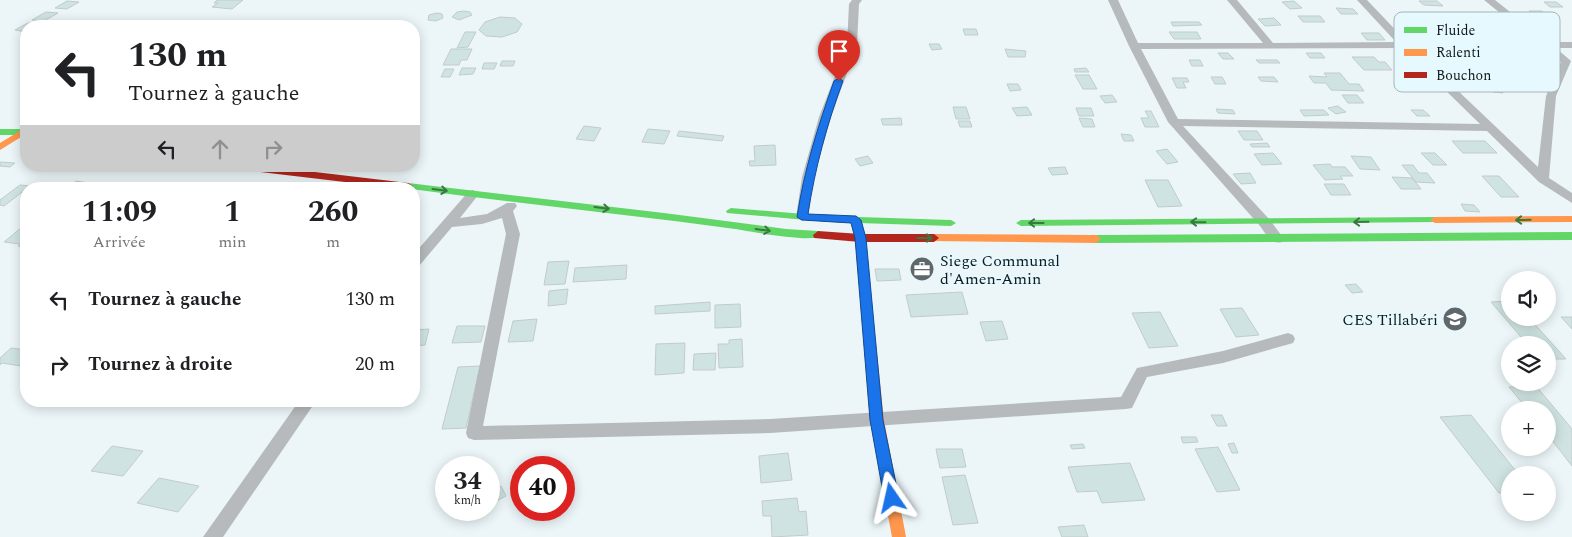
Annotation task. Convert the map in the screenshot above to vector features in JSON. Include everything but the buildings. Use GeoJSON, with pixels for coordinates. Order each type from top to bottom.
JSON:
{"type":"FeatureCollection","features":[{"type":"Feature","properties":{"kind":"main road"},"geometry":{"type":"LineString","coordinates":[[0,147],[16,135]]}},
{"type":"Feature","properties":{"kind":"main road"},"geometry":{"type":"LineString","coordinates":[[300,172],[408,182]]}},
{"type":"Feature","properties":{"kind":"main road"},"geometry":{"type":"LineString","coordinates":[[420,183],[537,191],[675,206]]}},
{"type":"Feature","properties":{"kind":"main road"},"geometry":{"type":"LineString","coordinates":[[472,188],[518,198],[786,233],[860,238],[1277,239],[1572,236]]}},
{"type":"Feature","properties":{"kind":"main road"},"geometry":{"type":"LineString","coordinates":[[714,209],[802,217],[966,223]]}},
{"type":"Feature","properties":{"kind":"main road"},"geometry":{"type":"LineString","coordinates":[[1013,223],[1265,223],[1572,219]]}},
{"type":"Feature","properties":{"kind":"main road"},"geometry":{"type":"LineString","coordinates":[[856,220],[860,238],[877,420],[899,537]]}},
{"type":"Feature","properties":{"kind":"street"},"geometry":{"type":"LineString","coordinates":[[802,217],[808,177],[823,126],[852,45],[854,4],[858,0]]}},
{"type":"Feature","properties":{"kind":"street"},"geometry":{"type":"LineString","coordinates":[[1113,0],[1134,46],[1174,122],[1265,223],[1277,239]]}},
{"type":"Feature","properties":{"kind":"street"},"geometry":{"type":"LineString","coordinates":[[1232,0],[1270,45]]}},
{"type":"Feature","properties":{"kind":"street"},"geometry":{"type":"LineString","coordinates":[[1362,0],[1394,33]]}},
{"type":"Feature","properties":{"kind":"street"},"geometry":{"type":"LineString","coordinates":[[1489,0],[1504,12]]}},
{"type":"Feature","properties":{"kind":"street"},"geometry":{"type":"LineString","coordinates":[[1134,46],[1394,45]]}},
{"type":"Feature","properties":{"kind":"street"},"geometry":{"type":"LineString","coordinates":[[1560,56],[1566,61],[1560,76]]}},
{"type":"Feature","properties":{"kind":"street"},"geometry":{"type":"LineString","coordinates":[[1453,92],[1543,179],[1572,200]]}},
{"type":"Feature","properties":{"kind":"street"},"geometry":{"type":"LineString","coordinates":[[1543,179],[1554,92]]}},
{"type":"Feature","properties":{"kind":"street"},"geometry":{"type":"LineString","coordinates":[[1174,122],[1490,128]]}},
{"type":"Feature","properties":{"kind":"street"},"geometry":{"type":"LineString","coordinates":[[420,257],[450,223],[472,188]]}},
{"type":"Feature","properties":{"kind":"street"},"geometry":{"type":"LineString","coordinates":[[450,223],[483,220],[506,211],[518,198]]}},
{"type":"Feature","properties":{"kind":"street"},"geometry":{"type":"LineString","coordinates":[[506,211],[513,234],[474,433],[770,426],[1126,402],[1142,372],[1224,358],[1288,339]]}},
{"type":"Feature","properties":{"kind":"street"},"geometry":{"type":"LineString","coordinates":[[212,537],[304,407]]}},
{"type":"Feature","properties":{"kind":"traffic: fast"},"geometry":{"type":"LineString","coordinates":[[0,132],[20,132]]}},
{"type":"Feature","properties":{"kind":"traffic: fast"},"geometry":{"type":"LineString","coordinates":[[420,187],[664,216],[786,233],[818,235]]}},
{"type":"Feature","properties":{"kind":"traffic: fast"},"geometry":{"type":"LineString","coordinates":[[731,211],[828,219],[951,223]]}},
{"type":"Feature","properties":{"kind":"traffic: fast"},"geometry":{"type":"LineString","coordinates":[[1021,223],[1435,220]]}},
{"type":"Feature","properties":{"kind":"traffic: fast"},"geometry":{"type":"LineString","coordinates":[[1096,239],[1572,236]]}},
{"type":"Feature","properties":{"kind":"traffic: slow"},"geometry":{"type":"LineString","coordinates":[[0,147],[20,134]]}},
{"type":"Feature","properties":{"kind":"traffic: slow"},"geometry":{"type":"LineString","coordinates":[[1435,220],[1572,219]]}},
{"type":"Feature","properties":{"kind":"traffic: slow"},"geometry":{"type":"LineString","coordinates":[[855,220],[860,238],[877,420],[899,537]]}},
{"type":"Feature","properties":{"kind":"traffic: slow"},"geometry":{"type":"LineString","coordinates":[[934,238],[1096,239]]}},
{"type":"Feature","properties":{"kind":"traffic: jam"},"geometry":{"type":"LineString","coordinates":[[288,172],[374,182]]}},
{"type":"Feature","properties":{"kind":"traffic: jam"},"geometry":{"type":"LineString","coordinates":[[818,235],[860,238],[934,238]]}},
{"type":"Feature","properties":{"kind":"place","name":"Siege Communal d'Amen-Amin"},"geometry":{"type":"Point","coordinates":[922,269]}},
{"type":"Feature","properties":{"kind":"place","name":"CES Tillabéri"},"geometry":{"type":"Point","coordinates":[1455,319]}},
{"type":"Feature","properties":{"kind":"route"},"geometry":{"type":"LineString","coordinates":[[839,81],[825,117],[808,177],[802,217],[856,220],[860,238],[877,420],[892,498]]}}]}
